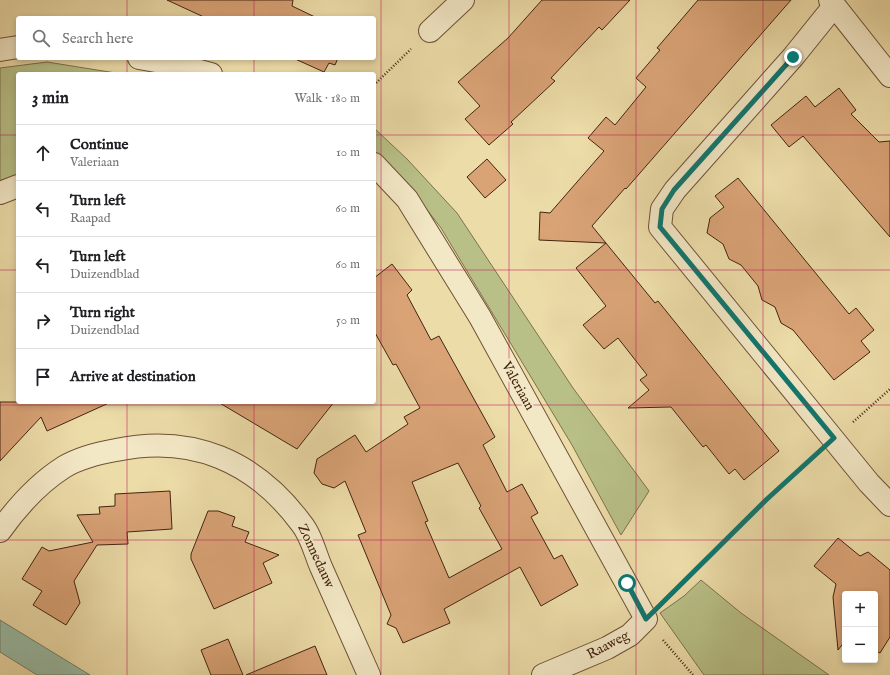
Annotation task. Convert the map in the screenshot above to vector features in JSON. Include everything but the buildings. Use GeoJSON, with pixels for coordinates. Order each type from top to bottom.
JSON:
{"type":"FeatureCollection","features":[{"type":"Feature","properties":{"kind":"street"},"geometry":{"type":"LineString","coordinates":[[430,31],[463,0]]}},
{"type":"Feature","properties":{"kind":"street"},"geometry":{"type":"LineString","coordinates":[[890,76],[832,3],[793,57],[674,190],[662,209],[660,227],[834,438],[869,483],[890,505]]}},
{"type":"Feature","properties":{"kind":"street"},"geometry":{"type":"LineString","coordinates":[[0,50],[16,48]]}},
{"type":"Feature","properties":{"kind":"street"},"geometry":{"type":"LineString","coordinates":[[145,60],[174,70],[192,72]]}},
{"type":"Feature","properties":{"kind":"street","name":"Valeriaan"},"geometry":{"type":"LineString","coordinates":[[376,166],[407,199],[480,317],[646,619]]}},
{"type":"Feature","properties":{"kind":"street"},"geometry":{"type":"LineString","coordinates":[[0,193],[16,187]]}},
{"type":"Feature","properties":{"kind":"street","name":"Zonnedauw"},"geometry":{"type":"LineString","coordinates":[[0,531],[17,508],[65,467],[99,454],[133,446],[166,446],[191,447],[222,457],[257,478],[281,499],[303,524],[369,675]]}},
{"type":"Feature","properties":{"kind":"street","name":"Raaweg"},"geometry":{"type":"LineString","coordinates":[[543,675],[607,648],[630,635],[646,619]]}},
{"type":"Feature","properties":{"kind":"path"},"geometry":{"type":"LineString","coordinates":[[376,83],[430,31]]}},
{"type":"Feature","properties":{"kind":"path"},"geometry":{"type":"LineString","coordinates":[[693,675],[646,619],[766,500],[890,389]]}},
{"type":"Feature","properties":{"kind":"green space"},"geometry":{"type":"Polygon","coordinates":[[[47,62],[110,72],[16,72],[16,176],[0,183],[0,68],[47,62]]]}},
{"type":"Feature","properties":{"kind":"green space"},"geometry":{"type":"Polygon","coordinates":[[[376,130],[407,159],[457,213],[573,388],[649,491],[621,535],[572,445],[441,228],[401,176],[376,153],[376,130]]]}},
{"type":"Feature","properties":{"kind":"green space"},"geometry":{"type":"Polygon","coordinates":[[[701,580],[741,613],[829,675],[704,675],[660,613],[684,596],[701,580]]]}},
{"type":"Feature","properties":{"kind":"shaded area"},"geometry":{"type":"Polygon","coordinates":[[[0,620],[90,675],[37,675],[0,652],[0,620]]]}},
{"type":"Feature","properties":{"kind":"route"},"geometry":{"type":"LineString","coordinates":[[627,583],[646,619],[766,500],[834,438],[660,227],[662,209],[674,190],[793,57]]}}]}
